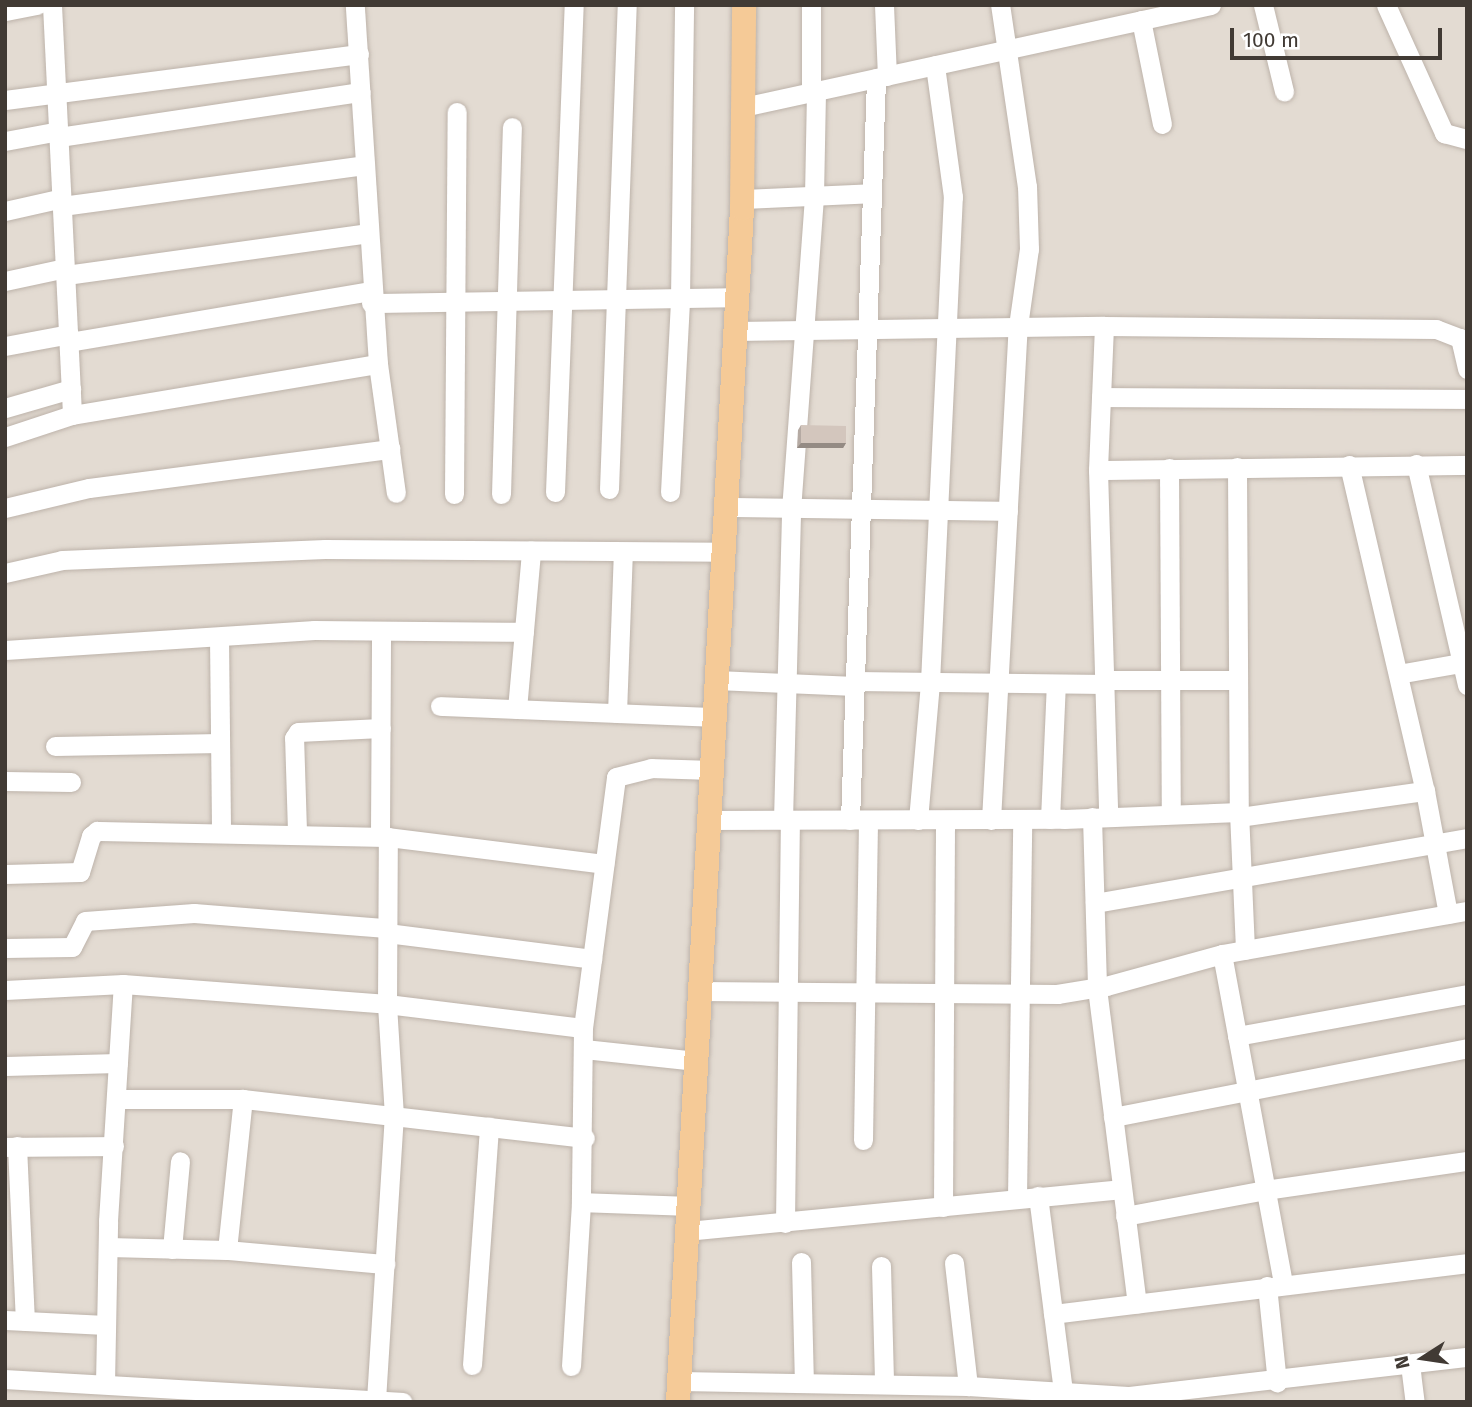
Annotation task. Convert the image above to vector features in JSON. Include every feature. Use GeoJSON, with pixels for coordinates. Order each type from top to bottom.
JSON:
{"type":"FeatureCollection","features":[{"type":"Feature","properties":{"kind":"main road"},"geometry":{"type":"LineString","coordinates":[[678,1391],[742,199],[744,5]]}},
{"type":"Feature","properties":{"kind":"street"},"geometry":{"type":"LineString","coordinates":[[5,12],[37,5]]}},
{"type":"Feature","properties":{"kind":"street"},"geometry":{"type":"LineString","coordinates":[[52,5],[72,415]]}},
{"type":"Feature","properties":{"kind":"street"},"geometry":{"type":"LineString","coordinates":[[355,5],[370,297],[396,493]]}},
{"type":"Feature","properties":{"kind":"street"},"geometry":{"type":"LineString","coordinates":[[555,492],[574,5]]}},
{"type":"Feature","properties":{"kind":"street"},"geometry":{"type":"LineString","coordinates":[[609,489],[620,299],[626,5]]}},
{"type":"Feature","properties":{"kind":"street"},"geometry":{"type":"LineString","coordinates":[[670,492],[680,298],[684,5]]}},
{"type":"Feature","properties":{"kind":"street"},"geometry":{"type":"LineString","coordinates":[[785,1223],[788,993],[787,683],[791,510],[814,196],[811,5]]}},
{"type":"Feature","properties":{"kind":"street"},"geometry":{"type":"LineString","coordinates":[[863,1140],[863,994],[855,684],[872,193],[884,5]]}},
{"type":"Feature","properties":{"kind":"street"},"geometry":{"type":"LineString","coordinates":[[991,820],[1018,326],[1029,220],[1000,5]]}},
{"type":"Feature","properties":{"kind":"street"},"geometry":{"type":"LineString","coordinates":[[743,107],[1211,5]]}},
{"type":"Feature","properties":{"kind":"street"},"geometry":{"type":"LineString","coordinates":[[1263,5],[1284,92]]}},
{"type":"Feature","properties":{"kind":"street"},"geometry":{"type":"LineString","coordinates":[[1386,5],[1444,134],[1467,139]]}},
{"type":"Feature","properties":{"kind":"street"},"geometry":{"type":"LineString","coordinates":[[1142,20],[1162,124]]}},
{"type":"Feature","properties":{"kind":"street"},"geometry":{"type":"LineString","coordinates":[[5,100],[359,54]]}},
{"type":"Feature","properties":{"kind":"street"},"geometry":{"type":"LineString","coordinates":[[918,820],[930,682],[936,510],[949,327],[953,183],[935,65]]}},
{"type":"Feature","properties":{"kind":"street"},"geometry":{"type":"LineString","coordinates":[[5,141],[361,92]]}},
{"type":"Feature","properties":{"kind":"street"},"geometry":{"type":"LineString","coordinates":[[454,494],[453,302],[457,112]]}},
{"type":"Feature","properties":{"kind":"street"},"geometry":{"type":"LineString","coordinates":[[500,494],[512,127]]}},
{"type":"Feature","properties":{"kind":"street"},"geometry":{"type":"LineString","coordinates":[[5,211],[364,165]]}},
{"type":"Feature","properties":{"kind":"street"},"geometry":{"type":"LineString","coordinates":[[742,199],[872,193]]}},
{"type":"Feature","properties":{"kind":"street"},"geometry":{"type":"LineString","coordinates":[[5,281],[367,233]]}},
{"type":"Feature","properties":{"kind":"street"},"geometry":{"type":"LineString","coordinates":[[5,346],[370,297],[453,302],[737,297]]}},
{"type":"Feature","properties":{"kind":"street"},"geometry":{"type":"LineString","coordinates":[[735,331],[1018,326],[1436,328],[1460,338],[1467,369]]}},
{"type":"Feature","properties":{"kind":"street"},"geometry":{"type":"LineString","coordinates":[[1104,326],[1098,470],[1105,682],[1095,903],[1097,988],[1137,1303]]}},
{"type":"Feature","properties":{"kind":"street"},"geometry":{"type":"LineString","coordinates":[[5,438],[72,415],[378,365]]}},
{"type":"Feature","properties":{"kind":"street"},"geometry":{"type":"LineString","coordinates":[[5,408],[71,389]]}},
{"type":"Feature","properties":{"kind":"street"},"geometry":{"type":"LineString","coordinates":[[1101,397],[1467,399]]}},
{"type":"Feature","properties":{"kind":"street"},"geometry":{"type":"LineString","coordinates":[[5,508],[89,488],[390,449]]}},
{"type":"Feature","properties":{"kind":"street"},"geometry":{"type":"LineString","coordinates":[[1416,464],[1467,685]]}},
{"type":"Feature","properties":{"kind":"street"},"geometry":{"type":"LineString","coordinates":[[1098,470],[1467,465]]}},
{"type":"Feature","properties":{"kind":"street"},"geometry":{"type":"LineString","coordinates":[[699,991],[1021,994],[1097,988],[1222,954],[1457,912],[1434,844],[1425,791],[1349,466]]}},
{"type":"Feature","properties":{"kind":"street"},"geometry":{"type":"LineString","coordinates":[[1237,467],[1239,814],[1245,950]]}},
{"type":"Feature","properties":{"kind":"street"},"geometry":{"type":"LineString","coordinates":[[1169,468],[1171,813]]}},
{"type":"Feature","properties":{"kind":"street"},"geometry":{"type":"LineString","coordinates":[[725,507],[861,512],[1008,511]]}},
{"type":"Feature","properties":{"kind":"street"},"geometry":{"type":"LineString","coordinates":[[5,573],[62,560],[297,550],[723,552]]}},
{"type":"Feature","properties":{"kind":"street"},"geometry":{"type":"LineString","coordinates":[[517,709],[531,551]]}},
{"type":"Feature","properties":{"kind":"street"},"geometry":{"type":"LineString","coordinates":[[617,713],[624,552]]}},
{"type":"Feature","properties":{"kind":"street"},"geometry":{"type":"LineString","coordinates":[[5,650],[219,637],[381,631],[524,632]]}},
{"type":"Feature","properties":{"kind":"street"},"geometry":{"type":"LineString","coordinates":[[5,1379],[387,1401],[385,1264],[394,1116],[387,1004],[381,631]]}},
{"type":"Feature","properties":{"kind":"street"},"geometry":{"type":"LineString","coordinates":[[219,637],[221,832]]}},
{"type":"Feature","properties":{"kind":"street"},"geometry":{"type":"LineString","coordinates":[[1398,674],[1464,663]]}},
{"type":"Feature","properties":{"kind":"street"},"geometry":{"type":"LineString","coordinates":[[716,680],[855,684],[1056,684],[1238,680]]}},
{"type":"Feature","properties":{"kind":"street"},"geometry":{"type":"LineString","coordinates":[[1050,819],[1056,684]]}},
{"type":"Feature","properties":{"kind":"street"},"geometry":{"type":"LineString","coordinates":[[440,706],[714,717]]}},
{"type":"Feature","properties":{"kind":"street"},"geometry":{"type":"LineString","coordinates":[[297,831],[294,738],[298,732],[381,728]]}},
{"type":"Feature","properties":{"kind":"street"},"geometry":{"type":"LineString","coordinates":[[55,746],[220,743]]}},
{"type":"Feature","properties":{"kind":"street"},"geometry":{"type":"LineString","coordinates":[[571,1366],[585,1138],[583,1028],[616,777],[651,768],[711,770]]}},
{"type":"Feature","properties":{"kind":"street"},"geometry":{"type":"LineString","coordinates":[[5,781],[71,782]]}},
{"type":"Feature","properties":{"kind":"street"},"geometry":{"type":"LineString","coordinates":[[708,820],[1022,820],[1171,813],[1239,814],[1425,791]]}},
{"type":"Feature","properties":{"kind":"street"},"geometry":{"type":"LineString","coordinates":[[943,1207],[945,820]]}},
{"type":"Feature","properties":{"kind":"street"},"geometry":{"type":"LineString","coordinates":[[1017,1198],[1022,820]]}},
{"type":"Feature","properties":{"kind":"street"},"geometry":{"type":"LineString","coordinates":[[5,874],[80,872],[91,836],[97,831],[297,831],[384,836],[604,864]]}},
{"type":"Feature","properties":{"kind":"street"},"geometry":{"type":"LineString","coordinates":[[1095,903],[1467,838]]}},
{"type":"Feature","properties":{"kind":"street"},"geometry":{"type":"LineString","coordinates":[[5,948],[72,947],[85,921],[194,913],[387,930],[592,959]]}},
{"type":"Feature","properties":{"kind":"street"},"geometry":{"type":"LineString","coordinates":[[1222,954],[1265,1190],[1275,1285],[1277,1382]]}},
{"type":"Feature","properties":{"kind":"street"},"geometry":{"type":"LineString","coordinates":[[5,990],[123,984],[387,1004],[583,1028]]}},
{"type":"Feature","properties":{"kind":"street"},"geometry":{"type":"LineString","coordinates":[[105,1384],[108,1247],[123,984]]}},
{"type":"Feature","properties":{"kind":"street"},"geometry":{"type":"LineString","coordinates":[[1237,1036],[1467,994]]}},
{"type":"Feature","properties":{"kind":"street"},"geometry":{"type":"LineString","coordinates":[[1112,1117],[1467,1048]]}},
{"type":"Feature","properties":{"kind":"street"},"geometry":{"type":"LineString","coordinates":[[584,1049],[696,1060]]}},
{"type":"Feature","properties":{"kind":"street"},"geometry":{"type":"LineString","coordinates":[[5,1066],[118,1063]]}},
{"type":"Feature","properties":{"kind":"street"},"geometry":{"type":"LineString","coordinates":[[117,1099],[243,1099],[585,1138]]}},
{"type":"Feature","properties":{"kind":"street"},"geometry":{"type":"LineString","coordinates":[[227,1250],[243,1099]]}},
{"type":"Feature","properties":{"kind":"street"},"geometry":{"type":"LineString","coordinates":[[472,1365],[489,1128]]}},
{"type":"Feature","properties":{"kind":"street"},"geometry":{"type":"LineString","coordinates":[[25,1321],[15,1241],[11,1146],[114,1146]]}},
{"type":"Feature","properties":{"kind":"street"},"geometry":{"type":"LineString","coordinates":[[172,1249],[180,1161]]}},
{"type":"Feature","properties":{"kind":"street"},"geometry":{"type":"LineString","coordinates":[[1125,1216],[1265,1190],[1467,1161]]}},
{"type":"Feature","properties":{"kind":"street"},"geometry":{"type":"LineString","coordinates":[[581,1202],[687,1218],[785,1223],[1121,1189]]}},
{"type":"Feature","properties":{"kind":"street"},"geometry":{"type":"LineString","coordinates":[[1038,1196],[1063,1392]]}},
{"type":"Feature","properties":{"kind":"street"},"geometry":{"type":"LineString","coordinates":[[108,1247],[227,1250],[385,1264]]}},
{"type":"Feature","properties":{"kind":"street"},"geometry":{"type":"LineString","coordinates":[[801,1262],[804,1381]]}},
{"type":"Feature","properties":{"kind":"street"},"geometry":{"type":"LineString","coordinates":[[954,1263],[968,1386]]}},
{"type":"Feature","properties":{"kind":"street"},"geometry":{"type":"LineString","coordinates":[[1053,1314],[1467,1263]]}},
{"type":"Feature","properties":{"kind":"street"},"geometry":{"type":"LineString","coordinates":[[881,1266],[884,1383]]}},
{"type":"Feature","properties":{"kind":"street"},"geometry":{"type":"LineString","coordinates":[[5,1321],[106,1325]]}},
{"type":"Feature","properties":{"kind":"street"},"geometry":{"type":"LineString","coordinates":[[678,1391],[804,1381],[968,1386],[1143,1396],[1277,1382],[1467,1357]]}},
{"type":"Feature","properties":{"kind":"street"},"geometry":{"type":"LineString","coordinates":[[1410,1364],[1415,1402]]}},
{"type":"Feature","properties":{"kind":"shaded area"},"geometry":{"type":"Polygon","coordinates":[[[5,5],[1467,5],[1467,1402],[5,1402],[5,5]]]}},
{"type":"Feature","properties":{"kind":"building"},"geometry":{"type":"Polygon","coordinates":[[[801,425],[846,426],[846,443],[801,443],[801,425]]]}}]}
